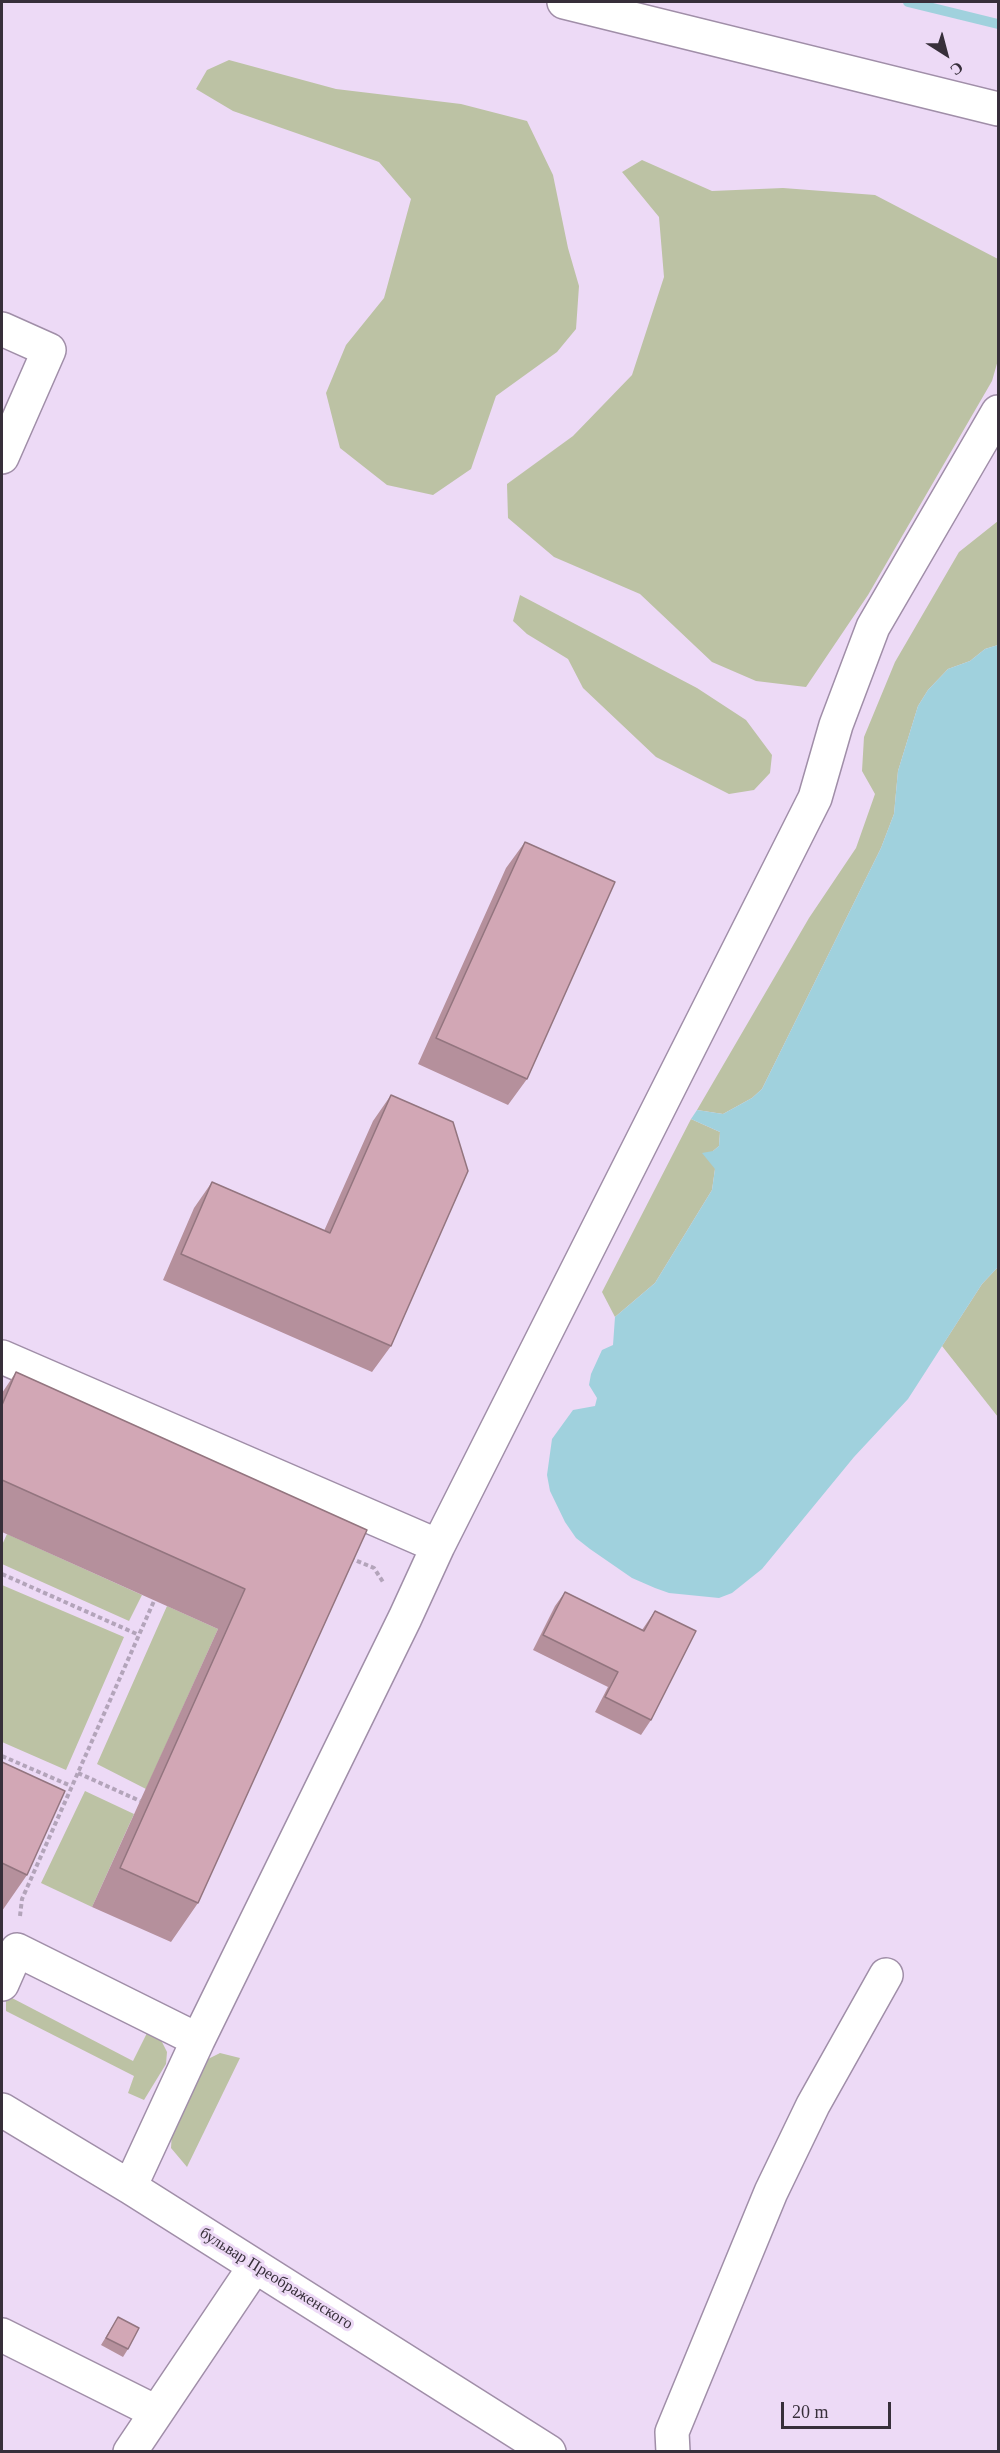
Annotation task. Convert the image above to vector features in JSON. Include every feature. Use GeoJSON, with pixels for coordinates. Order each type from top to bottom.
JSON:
{"type":"FeatureCollection","features":[{"type":"Feature","properties":{"kind":"street"},"geometry":{"type":"LineString","coordinates":[[564,2],[984,105],[999,121]]}},
{"type":"Feature","properties":{"kind":"street"},"geometry":{"type":"LineString","coordinates":[[2,329],[49,350],[2,457]]}},
{"type":"Feature","properties":{"kind":"street"},"geometry":{"type":"LineString","coordinates":[[130,2187],[198,2040],[438,1546],[815,798],[836,725],[873,627],[999,412]]}},
{"type":"Feature","properties":{"kind":"street"},"geometry":{"type":"LineString","coordinates":[[2,1357],[438,1546]]}},
{"type":"Feature","properties":{"kind":"street"},"geometry":{"type":"LineString","coordinates":[[2,1984],[17,1950],[198,2040]]}},
{"type":"Feature","properties":{"kind":"street"},"geometry":{"type":"LineString","coordinates":[[673,2451],[672,2432],[771,2192],[813,2105],[886,1975]]}},
{"type":"Feature","properties":{"kind":"street","name":"бульвар Преображенского"},"geometry":{"type":"LineString","coordinates":[[2,2110],[130,2187],[549,2451]]}},
{"type":"Feature","properties":{"kind":"street"},"geometry":{"type":"LineString","coordinates":[[130,2451],[255,2266]]}},
{"type":"Feature","properties":{"kind":"street"},"geometry":{"type":"LineString","coordinates":[[2,2335],[156,2412]]}},
{"type":"Feature","properties":{"kind":"path"},"geometry":{"type":"LineString","coordinates":[[341,1554],[374,1568],[405,1618]]}},
{"type":"Feature","properties":{"kind":"path"},"geometry":{"type":"LineString","coordinates":[[2,1574],[139,1635]]}},
{"type":"Feature","properties":{"kind":"path"},"geometry":{"type":"LineString","coordinates":[[17,1950],[22,1899],[154,1601]]}},
{"type":"Feature","properties":{"kind":"path"},"geometry":{"type":"LineString","coordinates":[[2,1756],[71,1786]]}},
{"type":"Feature","properties":{"kind":"path"},"geometry":{"type":"LineString","coordinates":[[77,1773],[140,1801]]}},
{"type":"Feature","properties":{"kind":"shaded area"},"geometry":{"type":"Polygon","coordinates":[[[229,60],[336,89],[461,104],[527,121],[553,175],[568,248],[579,286],[576,329],[557,352],[496,396],[471,469],[433,495],[387,485],[340,448],[326,393],[346,345],[384,298],[411,199],[379,162],[233,111],[196,89],[207,70],[229,60]]]}},
{"type":"Feature","properties":{"kind":"shaded area"},"geometry":{"type":"Polygon","coordinates":[[[642,160],[712,191],[783,188],[875,195],[998,259],[998,360],[992,381],[868,595],[806,687],[756,681],[712,662],[640,594],[554,557],[508,518],[507,484],[573,436],[632,375],[664,277],[659,217],[622,172],[642,160]]]}},
{"type":"Feature","properties":{"kind":"shaded area"},"geometry":{"type":"Polygon","coordinates":[[[998,521],[998,645],[985,649],[970,661],[948,669],[928,690],[918,706],[898,771],[894,814],[881,848],[762,1089],[752,1098],[723,1114],[697,1110],[809,918],[856,848],[875,794],[862,771],[864,737],[895,662],[959,552],[998,521]]]}},
{"type":"Feature","properties":{"kind":"shaded area"},"geometry":{"type":"Polygon","coordinates":[[[520,595],[697,688],[746,720],[772,755],[770,773],[754,790],[729,794],[656,757],[583,688],[568,659],[527,634],[513,621],[520,595]]]}},
{"type":"Feature","properties":{"kind":"shaded area"},"geometry":{"type":"Polygon","coordinates":[[[998,645],[998,1267],[982,1284],[908,1399],[854,1457],[762,1569],[732,1593],[719,1598],[669,1593],[632,1578],[576,1538],[565,1522],[550,1491],[547,1475],[552,1439],[573,1410],[595,1406],[597,1398],[589,1385],[591,1374],[602,1350],[613,1345],[615,1317],[655,1283],[712,1190],[715,1169],[702,1153],[713,1151],[719,1146],[720,1132],[691,1119],[697,1110],[723,1114],[752,1098],[762,1089],[881,848],[894,814],[898,771],[918,706],[928,690],[948,669],[970,661],[985,649],[998,645]]]}},
{"type":"Feature","properties":{"kind":"shaded area"},"geometry":{"type":"Polygon","coordinates":[[[691,1119],[720,1132],[719,1146],[713,1151],[715,1169],[712,1190],[655,1283],[615,1317],[602,1292],[691,1119]]]}},
{"type":"Feature","properties":{"kind":"shaded area"},"geometry":{"type":"Polygon","coordinates":[[[998,1267],[998,1417],[942,1346],[982,1284],[998,1267]]]}},
{"type":"Feature","properties":{"kind":"shaded area"},"geometry":{"type":"Polygon","coordinates":[[[7,1534],[142,1595],[129,1621],[2,1564],[2,1545],[7,1534]]]}},
{"type":"Feature","properties":{"kind":"shaded area"},"geometry":{"type":"Polygon","coordinates":[[[2,1585],[124,1637],[66,1770],[2,1742],[2,1585]]]}},
{"type":"Feature","properties":{"kind":"shaded area"},"geometry":{"type":"Polygon","coordinates":[[[167,1606],[218,1629],[146,1789],[97,1764],[167,1606]]]}},
{"type":"Feature","properties":{"kind":"shaded area"},"geometry":{"type":"Polygon","coordinates":[[[85,1791],[134,1814],[92,1907],[41,1883],[85,1791]]]}},
{"type":"Feature","properties":{"kind":"shaded area"},"geometry":{"type":"Polygon","coordinates":[[[12,1998],[133,2061],[149,2029],[159,2036],[167,2052],[166,2064],[144,2100],[128,2093],[134,2076],[6,2011],[6,1999],[12,1998]]]}},
{"type":"Feature","properties":{"kind":"shaded area"},"geometry":{"type":"Polygon","coordinates":[[[220,2053],[240,2058],[187,2167],[171,2148],[172,2131],[206,2060],[220,2053]]]}},
{"type":"Feature","properties":{"kind":"building"},"geometry":{"type":"Polygon","coordinates":[[[525,842],[615,882],[527,1079],[436,1038],[525,842]]]}},
{"type":"Feature","properties":{"kind":"building"},"geometry":{"type":"Polygon","coordinates":[[[391,1095],[453,1122],[468,1171],[391,1346],[181,1254],[212,1182],[330,1233],[391,1095]]]}},
{"type":"Feature","properties":{"kind":"building"},"geometry":{"type":"Polygon","coordinates":[[[16,1372],[367,1530],[198,1903],[120,1868],[245,1589],[2,1480],[2,1405],[16,1372]]]}},
{"type":"Feature","properties":{"kind":"building"},"geometry":{"type":"Polygon","coordinates":[[[565,1592],[644,1631],[655,1611],[696,1631],[651,1720],[605,1697],[618,1672],[543,1635],[565,1592]]]}},
{"type":"Feature","properties":{"kind":"building"},"geometry":{"type":"Polygon","coordinates":[[[2,1762],[65,1791],[27,1875],[2,1863],[2,1762]]]}},
{"type":"Feature","properties":{"kind":"building"},"geometry":{"type":"Polygon","coordinates":[[[118,2317],[139,2328],[128,2349],[106,2338],[118,2317]]]}},
{"type":"Feature","properties":{"kind":"waterway"},"geometry":{"type":"LineString","coordinates":[[908,2],[998,24]]}}]}
